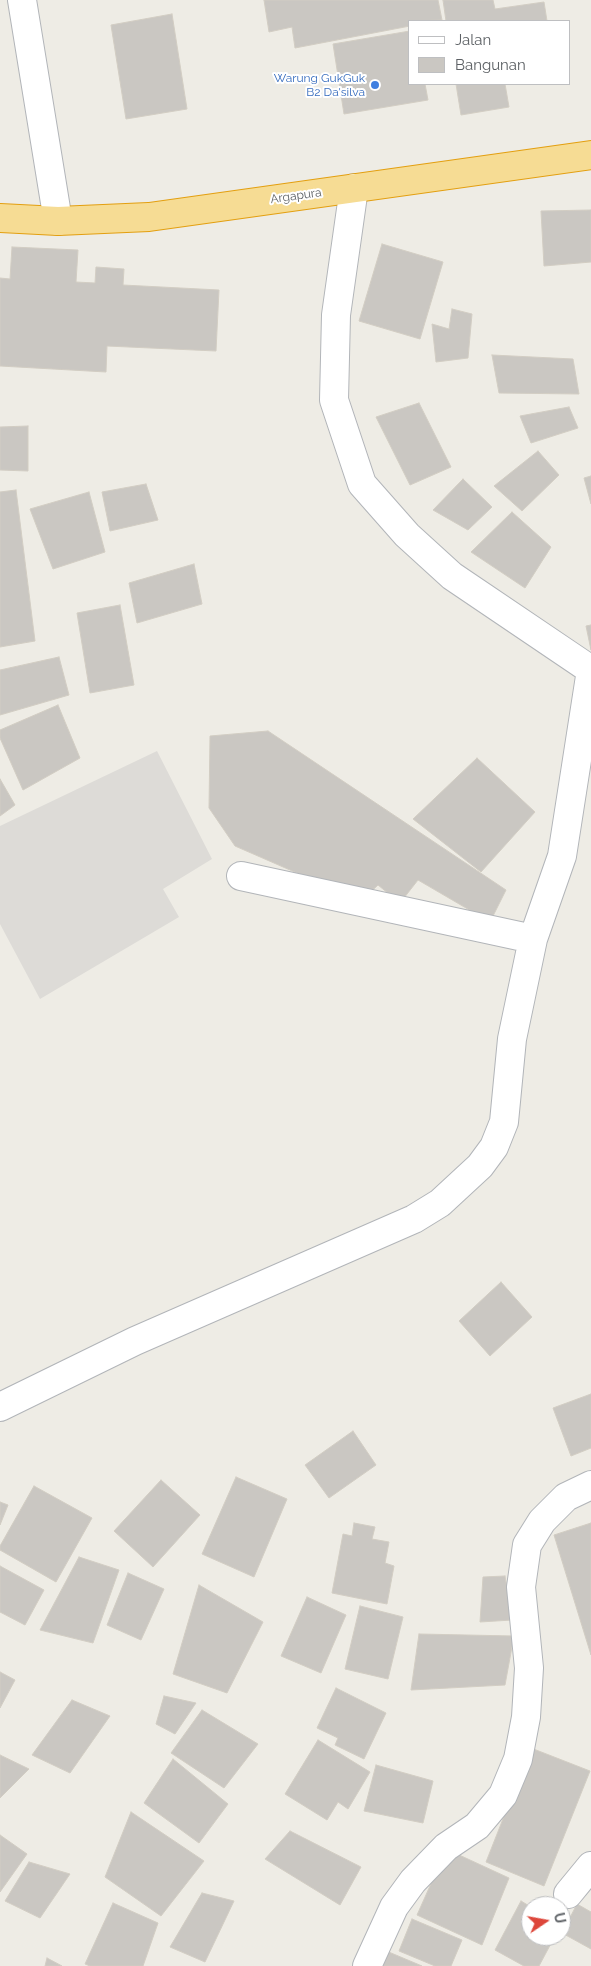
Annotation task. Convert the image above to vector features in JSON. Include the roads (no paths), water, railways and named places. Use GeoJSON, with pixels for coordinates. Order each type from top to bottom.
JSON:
{"type":"FeatureCollection","features":[{"type":"Feature","properties":{"kind":"highway","name":"Argapura"},"geometry":{"type":"LineString","coordinates":[[0,218],[58,221],[149,217],[591,155]]}},
{"type":"Feature","properties":{"kind":"street"},"geometry":{"type":"LineString","coordinates":[[22,0],[58,221]]}},
{"type":"Feature","properties":{"kind":"street"},"geometry":{"type":"LineString","coordinates":[[0,1407],[135,1342],[414,1220],[440,1203],[480,1166],[494,1147],[504,1122],[512,1039],[533,939],[562,856],[591,670],[452,576],[407,535],[362,484],[334,400],[336,315],[354,188]]}},
{"type":"Feature","properties":{"kind":"street"},"geometry":{"type":"LineString","coordinates":[[241,876],[533,939]]}},
{"type":"Feature","properties":{"kind":"street"},"geometry":{"type":"LineString","coordinates":[[367,1966],[394,1907],[413,1881],[446,1847],[477,1826],[504,1795],[518,1759],[526,1717],[528,1668],[521,1587],[522,1566],[527,1545],[542,1521],[566,1497],[591,1485]]}},
{"type":"Feature","properties":{"kind":"street"},"geometry":{"type":"LineString","coordinates":[[568,1894],[591,1866]]}},
{"type":"Feature","properties":{"kind":"place","name":"Warung GukGuk B2 Da'silva"},"geometry":{"type":"Point","coordinates":[375,85]}}]}
